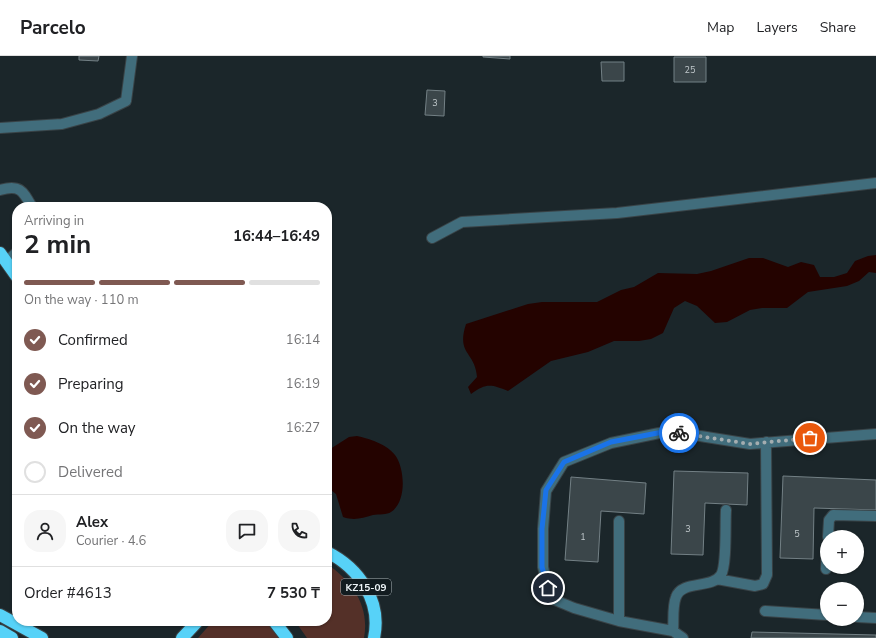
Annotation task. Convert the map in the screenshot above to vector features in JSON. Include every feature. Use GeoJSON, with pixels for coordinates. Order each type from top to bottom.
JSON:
{"type":"FeatureCollection","features":[{"type":"Feature","properties":{"kind":"highway"},"geometry":{"type":"LineString","coordinates":[[3,258],[12,270]]}},
{"type":"Feature","properties":{"kind":"highway","name":"KZ15-09"},"geometry":{"type":"LineString","coordinates":[[332,555],[353,570],[367,589],[373,602],[375,618],[374,638]]}},
{"type":"Feature","properties":{"kind":"highway"},"geometry":{"type":"LineString","coordinates":[[0,615],[12,622]]}},
{"type":"Feature","properties":{"kind":"highway"},"geometry":{"type":"LineString","coordinates":[[20,626],[42,638]]}},
{"type":"Feature","properties":{"kind":"highway"},"geometry":{"type":"LineString","coordinates":[[182,638],[193,626]]}},
{"type":"Feature","properties":{"kind":"highway"},"geometry":{"type":"LineString","coordinates":[[278,626],[287,638]]}},
{"type":"Feature","properties":{"kind":"highway"},"geometry":{"type":"LineString","coordinates":[[0,631],[12,638]]}},
{"type":"Feature","properties":{"kind":"lane"},"geometry":{"type":"LineString","coordinates":[[0,128],[62,124],[100,114],[126,101],[132,56]]}},
{"type":"Feature","properties":{"kind":"lane"},"geometry":{"type":"LineString","coordinates":[[432,238],[462,222],[617,213],[876,183]]}},
{"type":"Feature","properties":{"kind":"lane"},"geometry":{"type":"LineString","coordinates":[[0,190],[19,188],[23,191],[29,202]]}},
{"type":"Feature","properties":{"kind":"lane"},"geometry":{"type":"LineString","coordinates":[[683,638],[673,631],[619,621],[574,608],[550,598],[542,567],[542,529],[546,490],[564,462],[611,442],[668,431],[750,444],[876,434]]}},
{"type":"Feature","properties":{"kind":"lane"},"geometry":{"type":"LineString","coordinates":[[673,631],[675,599],[682,590],[716,580],[755,586],[764,584],[767,575],[766,442]]}},
{"type":"Feature","properties":{"kind":"lane"},"geometry":{"type":"LineString","coordinates":[[716,580],[720,576],[724,566],[726,510]]}},
{"type":"Feature","properties":{"kind":"lane"},"geometry":{"type":"LineString","coordinates":[[828,530],[829,520],[833,515],[876,516]]}},
{"type":"Feature","properties":{"kind":"lane"},"geometry":{"type":"LineString","coordinates":[[619,522],[619,621]]}},
{"type":"Feature","properties":{"kind":"lane"},"geometry":{"type":"LineString","coordinates":[[765,611],[820,615]]}},
{"type":"Feature","properties":{"kind":"lane"},"geometry":{"type":"LineString","coordinates":[[864,617],[876,618]]}},
{"type":"Feature","properties":{"kind":"shaded area"},"geometry":{"type":"Polygon","coordinates":[[[876,255],[876,273],[869,272],[859,281],[847,286],[808,292],[787,308],[762,308],[750,310],[727,322],[715,323],[697,306],[685,301],[674,308],[663,333],[651,339],[639,341],[614,341],[588,352],[551,361],[508,391],[493,386],[485,386],[471,394],[468,387],[477,377],[476,369],[463,342],[466,324],[528,304],[542,302],[597,302],[621,290],[634,287],[658,273],[697,274],[711,271],[749,258],[763,258],[788,267],[801,262],[814,265],[820,277],[834,277],[847,273],[855,261],[868,256],[876,255]]]}},
{"type":"Feature","properties":{"kind":"shaded area"},"geometry":{"type":"Polygon","coordinates":[[[357,436],[367,438],[388,448],[395,455],[401,468],[403,485],[400,501],[391,512],[358,519],[343,517],[336,494],[332,491],[332,448],[349,437],[357,436]]]}},
{"type":"Feature","properties":{"kind":"shaded area"},"geometry":{"type":"Polygon","coordinates":[[[332,568],[351,586],[362,605],[365,626],[364,638],[307,638],[299,626],[332,626],[332,568]]]}},
{"type":"Feature","properties":{"kind":"shaded area"},"geometry":{"type":"Polygon","coordinates":[[[209,626],[273,626],[282,638],[198,638],[209,626]]]}},
{"type":"Feature","properties":{"kind":"building"},"geometry":{"type":"Polygon","coordinates":[[[79,56],[99,56],[98,61],[79,60],[79,56]]]}},
{"type":"Feature","properties":{"kind":"building"},"geometry":{"type":"Polygon","coordinates":[[[510,56],[510,59],[483,57],[510,56]]]}},
{"type":"Feature","properties":{"kind":"building"},"geometry":{"type":"Polygon","coordinates":[[[674,57],[706,57],[706,82],[674,82],[674,57]]]}},
{"type":"Feature","properties":{"kind":"building"},"geometry":{"type":"Polygon","coordinates":[[[601,62],[624,62],[624,81],[602,81],[601,62]]]}},
{"type":"Feature","properties":{"kind":"building"},"geometry":{"type":"Polygon","coordinates":[[[427,90],[445,91],[444,116],[425,115],[427,90]]]}},
{"type":"Feature","properties":{"kind":"building"},"geometry":{"type":"Polygon","coordinates":[[[674,471],[748,473],[747,505],[705,503],[703,555],[671,554],[674,471]]]}},
{"type":"Feature","properties":{"kind":"building"},"geometry":{"type":"Polygon","coordinates":[[[783,476],[876,480],[876,510],[814,508],[813,559],[780,558],[783,476]]]}},
{"type":"Feature","properties":{"kind":"building"},"geometry":{"type":"Polygon","coordinates":[[[571,477],[646,483],[644,514],[601,511],[598,562],[565,560],[571,477]]]}},
{"type":"Feature","properties":{"kind":"building"},"geometry":{"type":"Polygon","coordinates":[[[752,632],[876,635],[876,638],[751,638],[752,632]]]}},
{"type":"Feature","properties":{"kind":"way so far"},"geometry":{"type":"LineString","coordinates":[[679,433],[750,444],[810,438]]}},
{"type":"Feature","properties":{"kind":"route"},"geometry":{"type":"LineString","coordinates":[[548,588],[542,567],[542,529],[546,490],[564,462],[611,442],[668,431],[679,433]]}}]}
